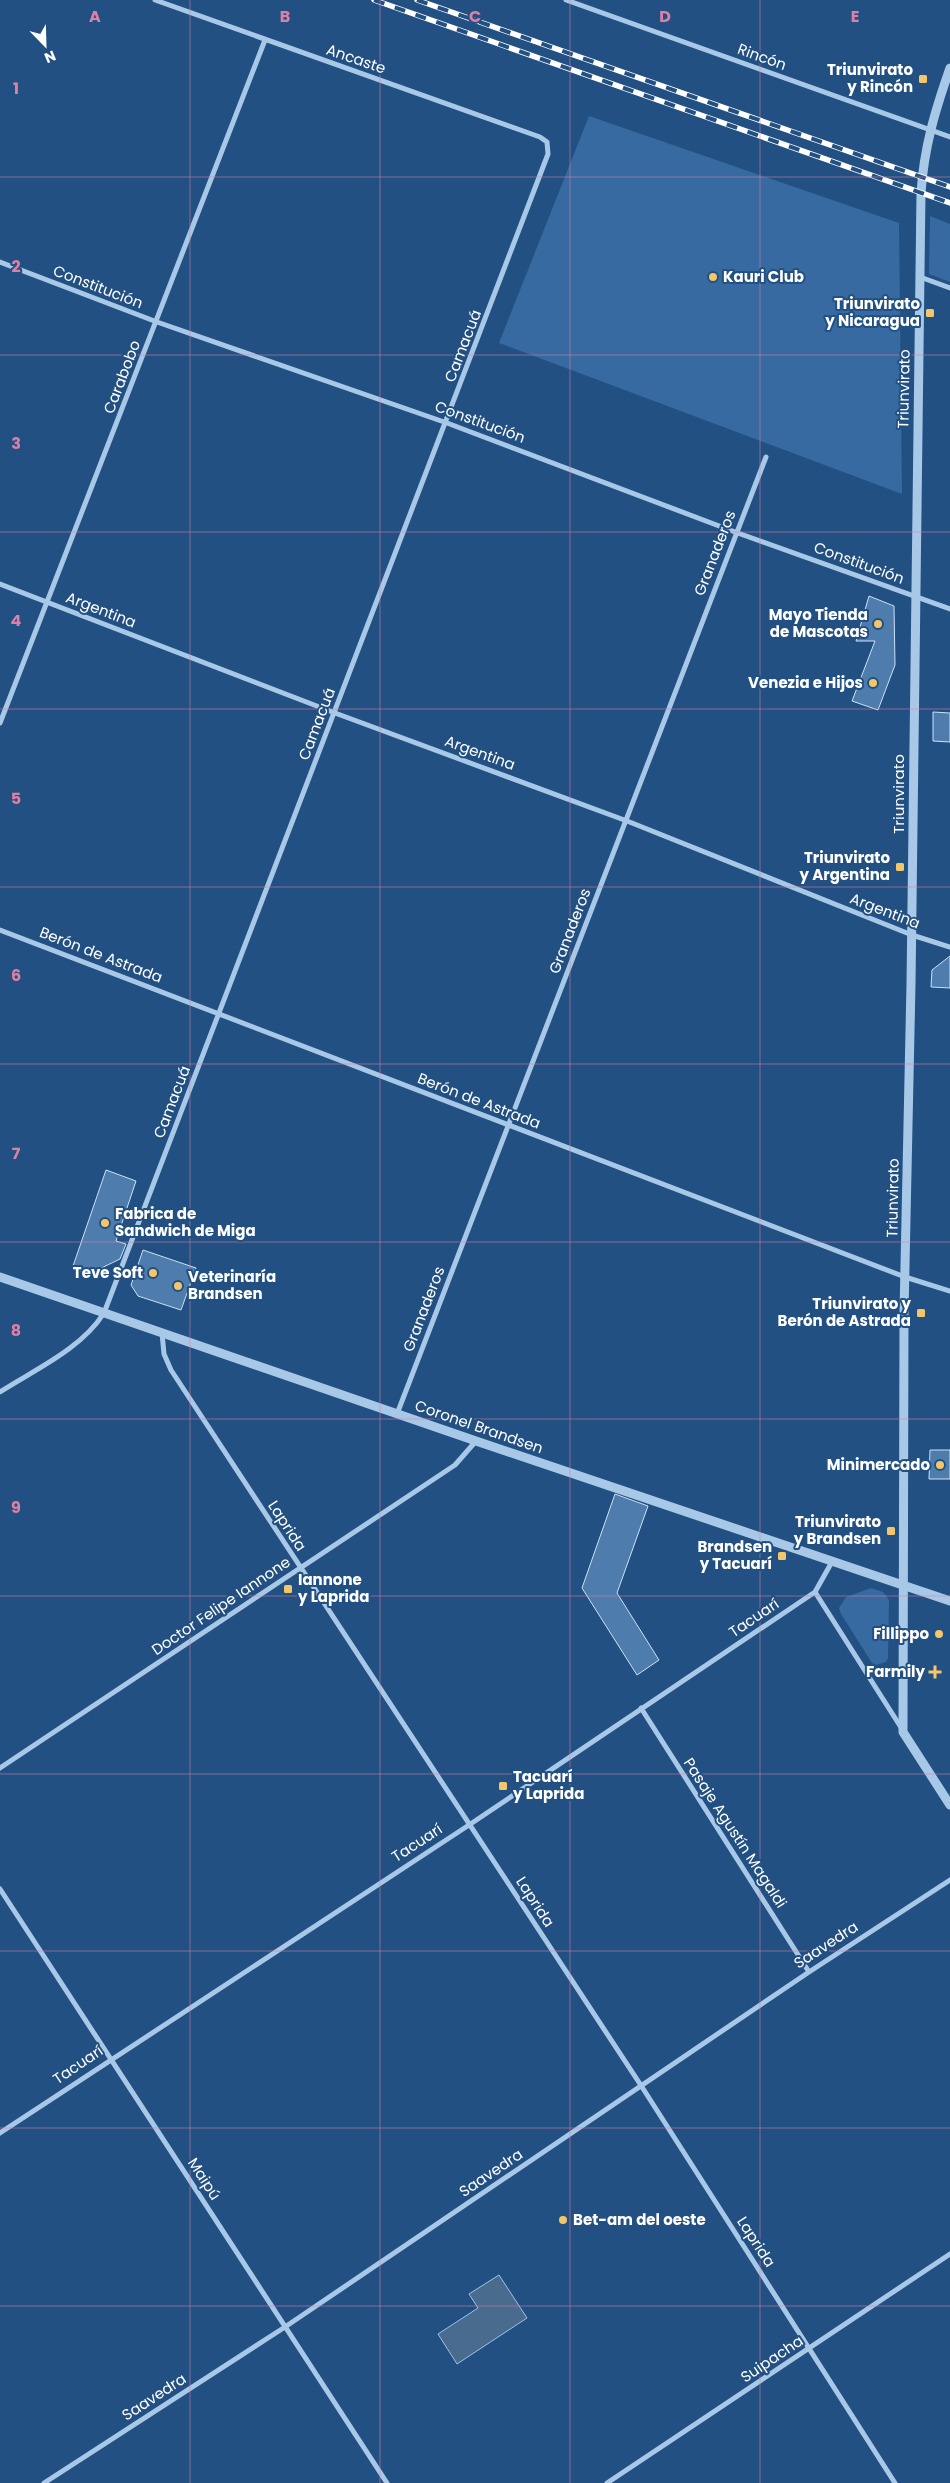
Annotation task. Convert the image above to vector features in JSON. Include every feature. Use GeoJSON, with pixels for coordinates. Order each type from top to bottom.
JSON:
{"type":"FeatureCollection","features":[{"type":"Feature","properties":{"kind":"street","name":"Ancaste"},"geometry":{"type":"LineString","coordinates":[[155,0],[540,137],[547,142]]}},
{"type":"Feature","properties":{"kind":"street","name":"Rincón"},"geometry":{"type":"LineString","coordinates":[[566,0],[950,137]]}},
{"type":"Feature","properties":{"kind":"street","name":"Carabobo"},"geometry":{"type":"LineString","coordinates":[[0,723],[265,40]]}},
{"type":"Feature","properties":{"kind":"street","name":"Triunvirato"},"geometry":{"type":"LineString","coordinates":[[903,1732],[905,1277],[912,935],[918,277],[922,177],[929,130],[950,68]]}},
{"type":"Feature","properties":{"kind":"street","name":"Camacuá"},"geometry":{"type":"LineString","coordinates":[[0,1392],[82,1340],[95,1327],[104,1313],[447,423],[548,154],[547,142]]}},
{"type":"Feature","properties":{"kind":"street","name":"Constitución"},"geometry":{"type":"LineString","coordinates":[[0,262],[156,322],[447,423],[735,532],[950,609]]}},
{"type":"Feature","properties":{"kind":"street"},"geometry":{"type":"LineString","coordinates":[[918,277],[950,288]]}},
{"type":"Feature","properties":{"kind":"street","name":"Granaderos"},"geometry":{"type":"LineString","coordinates":[[397,1414],[627,821],[735,532],[766,457]]}},
{"type":"Feature","properties":{"kind":"street","name":"Argentina"},"geometry":{"type":"LineString","coordinates":[[0,584],[335,713],[627,821],[912,935],[950,947]]}},
{"type":"Feature","properties":{"kind":"street","name":"Berón de Astrada"},"geometry":{"type":"LineString","coordinates":[[0,930],[905,1277],[950,1291]]}},
{"type":"Feature","properties":{"kind":"street","name":"Coronel Brandsen"},"geometry":{"type":"LineString","coordinates":[[0,1276],[397,1414],[950,1601]]}},
{"type":"Feature","properties":{"kind":"street","name":"Laprida"},"geometry":{"type":"LineString","coordinates":[[162,1333],[164,1354],[171,1370],[642,2087],[895,2483]]}},
{"type":"Feature","properties":{"kind":"street","name":"Doctor Felipe Iannone"},"geometry":{"type":"LineString","coordinates":[[0,1768],[455,1464],[476,1441]]}},
{"type":"Feature","properties":{"kind":"street","name":"Tacuarí"},"geometry":{"type":"LineString","coordinates":[[0,2133],[110,2058],[468,1824],[816,1592],[833,1560]]}},
{"type":"Feature","properties":{"kind":"street"},"geometry":{"type":"LineString","coordinates":[[816,1592],[950,1805]]}},
{"type":"Feature","properties":{"kind":"street","name":"Pasaje Agustín Magaldi"},"geometry":{"type":"LineString","coordinates":[[641,1708],[809,1972]]}},
{"type":"Feature","properties":{"kind":"street","name":"Saavedra"},"geometry":{"type":"LineString","coordinates":[[44,2483],[285,2327],[642,2087],[809,1972],[950,1880]]}},
{"type":"Feature","properties":{"kind":"street","name":"Maipú"},"geometry":{"type":"LineString","coordinates":[[0,1889],[387,2483]]}},
{"type":"Feature","properties":{"kind":"street","name":"Suipacha"},"geometry":{"type":"LineString","coordinates":[[607,2483],[950,2254]]}},
{"type":"Feature","properties":{"kind":"shaded area","name":"Kauri Club"},"geometry":{"type":"Polygon","coordinates":[[[589,116],[899,223],[902,494],[499,343],[589,116]]]}},
{"type":"Feature","properties":{"kind":"shaded area"},"geometry":{"type":"Polygon","coordinates":[[[930,216],[950,224],[950,282],[929,274],[930,216]]]}},
{"type":"Feature","properties":{"kind":"shaded area"},"geometry":{"type":"Polygon","coordinates":[[[871,1588],[883,1592],[889,1600],[888,1658],[886,1662],[876,1665],[872,1663],[839,1608],[846,1597],[871,1588]]]}},
{"type":"Feature","properties":{"kind":"shaded area"},"geometry":{"type":"Polygon","coordinates":[[[499,2275],[527,2318],[457,2364],[438,2334],[478,2308],[469,2294],[499,2275]]]}},
{"type":"Feature","properties":{"kind":"building"},"geometry":{"type":"Polygon","coordinates":[[[869,596],[894,606],[895,665],[878,710],[852,701],[875,641],[856,641],[869,596]]]}},
{"type":"Feature","properties":{"kind":"building"},"geometry":{"type":"Polygon","coordinates":[[[933,712],[950,713],[950,742],[933,741],[933,712]]]}},
{"type":"Feature","properties":{"kind":"building"},"geometry":{"type":"Polygon","coordinates":[[[950,956],[950,988],[931,987],[932,970],[950,956]]]}},
{"type":"Feature","properties":{"kind":"building","name":"Fabrica de Sandwich de Miga"},"geometry":{"type":"Polygon","coordinates":[[[106,1170],[136,1181],[116,1241],[126,1244],[120,1259],[89,1274],[72,1269],[106,1170]]]}},
{"type":"Feature","properties":{"kind":"building"},"geometry":{"type":"Polygon","coordinates":[[[143,1250],[196,1268],[181,1310],[138,1296],[131,1285],[143,1250]]]}},
{"type":"Feature","properties":{"kind":"building","name":"Minimercado"},"geometry":{"type":"Polygon","coordinates":[[[930,1450],[950,1450],[950,1479],[929,1479],[930,1450]]]}},
{"type":"Feature","properties":{"kind":"building"},"geometry":{"type":"Polygon","coordinates":[[[615,1494],[648,1506],[617,1593],[659,1660],[637,1675],[582,1588],[615,1494]]]}},
{"type":"Feature","properties":{"kind":"railway"},"geometry":{"type":"LineString","coordinates":[[374,0],[950,203]]}},
{"type":"Feature","properties":{"kind":"railway"},"geometry":{"type":"LineString","coordinates":[[417,0],[950,187]]}},
{"type":"Feature","properties":{"kind":"place","name":"Triunvirato y Rincón"},"geometry":{"type":"Point","coordinates":[923,79]}},
{"type":"Feature","properties":{"kind":"place","name":"Kauri Club"},"geometry":{"type":"Point","coordinates":[713,277]}},
{"type":"Feature","properties":{"kind":"place","name":"Triunvirato y Nicaragua"},"geometry":{"type":"Point","coordinates":[930,313]}},
{"type":"Feature","properties":{"kind":"place","name":"Mayo Tienda de Mascotas"},"geometry":{"type":"Point","coordinates":[878,624]}},
{"type":"Feature","properties":{"kind":"place","name":"Venezia e Hijos"},"geometry":{"type":"Point","coordinates":[873,683]}},
{"type":"Feature","properties":{"kind":"place","name":"Triunvirato y Argentina"},"geometry":{"type":"Point","coordinates":[900,867]}},
{"type":"Feature","properties":{"kind":"place","name":"Fabrica de Sandwich de Miga"},"geometry":{"type":"Point","coordinates":[105,1223]}},
{"type":"Feature","properties":{"kind":"place","name":"Teve Soft"},"geometry":{"type":"Point","coordinates":[153,1273]}},
{"type":"Feature","properties":{"kind":"place","name":"Veterinaría Brandsen"},"geometry":{"type":"Point","coordinates":[178,1286]}},
{"type":"Feature","properties":{"kind":"place","name":"Triunvirato y Berón de Astrada"},"geometry":{"type":"Point","coordinates":[921,1313]}},
{"type":"Feature","properties":{"kind":"place","name":"Minimercado"},"geometry":{"type":"Point","coordinates":[940,1465]}},
{"type":"Feature","properties":{"kind":"place","name":"Triunvirato y Brandsen"},"geometry":{"type":"Point","coordinates":[891,1531]}},
{"type":"Feature","properties":{"kind":"place","name":"Brandsen y Tacuarí"},"geometry":{"type":"Point","coordinates":[782,1556]}},
{"type":"Feature","properties":{"kind":"place","name":"Iannone y Laprida"},"geometry":{"type":"Point","coordinates":[288,1589]}},
{"type":"Feature","properties":{"kind":"place","name":"Fillippo"},"geometry":{"type":"Point","coordinates":[939,1634]}},
{"type":"Feature","properties":{"kind":"place","name":"Farmily"},"geometry":{"type":"Point","coordinates":[935,1672]}},
{"type":"Feature","properties":{"kind":"place","name":"Tacuarí y Laprida"},"geometry":{"type":"Point","coordinates":[503,1786]}},
{"type":"Feature","properties":{"kind":"place","name":"Bet-am del oeste"},"geometry":{"type":"Point","coordinates":[563,2220]}}]}
